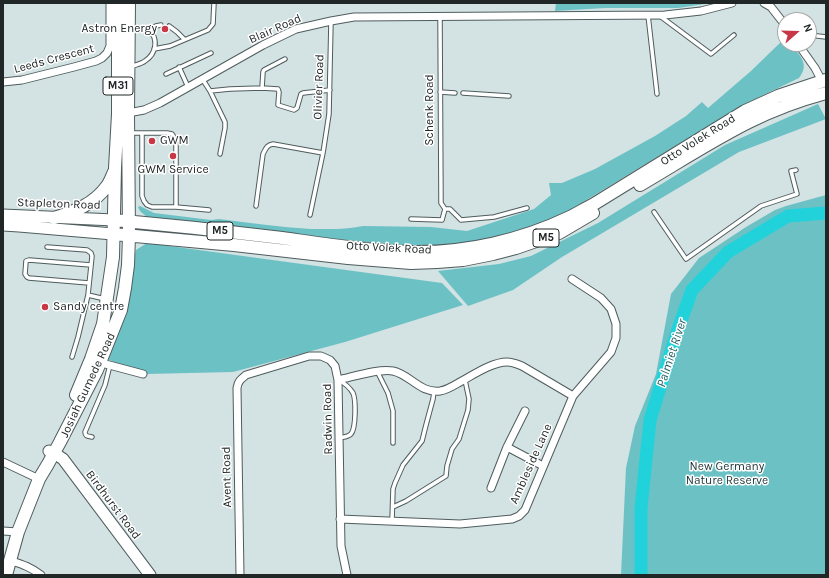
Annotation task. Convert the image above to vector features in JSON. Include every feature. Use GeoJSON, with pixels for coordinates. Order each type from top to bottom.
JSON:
{"type":"FeatureCollection","features":[{"type":"Feature","properties":{"kind":"main road","name":"Josiah Gumede Road"},"geometry":{"type":"LineString","coordinates":[[100,362],[103,324],[113,257],[118,114],[118,3]]}},
{"type":"Feature","properties":{"kind":"main road","name":"Josiah Gumede Road"},"geometry":{"type":"LineString","coordinates":[[6,575],[18,532],[40,477],[48,464],[51,452],[70,425],[100,362],[121,310],[126,280],[129,236],[129,3]]}},
{"type":"Feature","properties":{"kind":"main road","name":"Otto Volek Road"},"geometry":{"type":"LineString","coordinates":[[129,221],[347,247],[385,250],[413,252],[441,251],[473,247],[515,238],[571,217],[745,111],[778,96],[824,80]]}},
{"type":"Feature","properties":{"kind":"main road","name":"Otto Volek Road"},"geometry":{"type":"LineString","coordinates":[[129,236],[234,245],[348,258],[411,262],[463,260],[516,248],[559,233],[749,122],[802,100],[826,93]]}},
{"type":"Feature","properties":{"kind":"main road"},"geometry":{"type":"LineString","coordinates":[[54,218],[89,203],[108,185],[116,168]]}},
{"type":"Feature","properties":{"kind":"main road","name":"Stapleton Road"},"geometry":{"type":"LineString","coordinates":[[3,215],[114,220]]}},
{"type":"Feature","properties":{"kind":"main road","name":"M5"},"geometry":{"type":"LineString","coordinates":[[114,220],[129,221]]}},
{"type":"Feature","properties":{"kind":"main road","name":"Stapleton Road"},"geometry":{"type":"LineString","coordinates":[[3,225],[113,234]]}},
{"type":"Feature","properties":{"kind":"main road","name":"M5"},"geometry":{"type":"LineString","coordinates":[[113,234],[129,236]]}},
{"type":"Feature","properties":{"kind":"main road","name":"Birdhurst Road"},"geometry":{"type":"LineString","coordinates":[[51,452],[63,459],[150,575]]}},
{"type":"Feature","properties":{"kind":"street","name":"Leeds Crescent"},"geometry":{"type":"LineString","coordinates":[[3,82],[22,80],[96,61],[102,58],[107,53],[110,46],[110,3]]}},
{"type":"Feature","properties":{"kind":"street","name":"Blair Road"},"geometry":{"type":"LineString","coordinates":[[128,113],[144,110],[156,105],[263,45],[296,29],[331,21],[354,17],[665,16],[701,11],[732,3]]}},
{"type":"Feature","properties":{"kind":"street"},"geometry":{"type":"LineString","coordinates":[[764,3],[771,7],[777,15]]}},
{"type":"Feature","properties":{"kind":"street"},"geometry":{"type":"LineString","coordinates":[[804,52],[824,80],[826,93]]}},
{"type":"Feature","properties":{"kind":"street","name":"Ambleside Lane"},"geometry":{"type":"LineString","coordinates":[[340,519],[460,524],[512,519],[519,516],[525,510],[573,396],[611,352],[616,338],[614,318],[611,309],[601,298],[572,279]]}},
{"type":"Feature","properties":{"kind":"street","name":"Radwin Road"},"geometry":{"type":"LineString","coordinates":[[240,379],[246,375],[309,356],[321,356],[330,360],[335,366],[338,380],[341,546],[347,574]]}},
{"type":"Feature","properties":{"kind":"street"},"geometry":{"type":"LineString","coordinates":[[100,362],[143,374]]}},
{"type":"Feature","properties":{"kind":"street"},"geometry":{"type":"LineString","coordinates":[[338,380],[387,370],[401,374],[422,388],[434,391],[449,388],[490,366],[506,362],[522,366],[573,396]]}},
{"type":"Feature","properties":{"kind":"street","name":"Avent Road"},"geometry":{"type":"LineString","coordinates":[[240,379],[236,388],[240,575]]}},
{"type":"Feature","properties":{"kind":"street"},"geometry":{"type":"LineString","coordinates":[[491,488],[507,447],[525,411]]}},
{"type":"Feature","properties":{"kind":"street"},"geometry":{"type":"LineString","coordinates":[[507,447],[543,466]]}},
{"type":"Feature","properties":{"kind":"street"},"geometry":{"type":"LineString","coordinates":[[3,462],[40,477]]}},
{"type":"Feature","properties":{"kind":"street"},"geometry":{"type":"LineString","coordinates":[[3,530],[18,532]]}},
{"type":"Feature","properties":{"kind":"street"},"geometry":{"type":"LineString","coordinates":[[10,560],[26,566],[41,575]]}},
{"type":"Feature","properties":{"kind":"lane"},"geometry":{"type":"LineString","coordinates":[[154,49],[170,46],[208,30],[213,24],[214,3]]}},
{"type":"Feature","properties":{"kind":"lane"},"geometry":{"type":"LineString","coordinates":[[659,15],[711,54],[734,35]]}},
{"type":"Feature","properties":{"kind":"lane","name":"Schenk Road"},"geometry":{"type":"LineString","coordinates":[[440,16],[440,203],[445,209]]}},
{"type":"Feature","properties":{"kind":"lane"},"geometry":{"type":"LineString","coordinates":[[648,16],[657,94]]}},
{"type":"Feature","properties":{"kind":"lane","name":"Olivier Road"},"geometry":{"type":"LineString","coordinates":[[310,215],[323,153],[329,114],[331,21]]}},
{"type":"Feature","properties":{"kind":"lane"},"geometry":{"type":"LineString","coordinates":[[129,30],[149,30],[161,25]]}},
{"type":"Feature","properties":{"kind":"lane"},"geometry":{"type":"LineString","coordinates":[[169,26],[184,39]]}},
{"type":"Feature","properties":{"kind":"lane"},"geometry":{"type":"LineString","coordinates":[[128,68],[145,61],[151,55],[154,49],[155,40],[149,30]]}},
{"type":"Feature","properties":{"kind":"lane"},"geometry":{"type":"LineString","coordinates":[[166,74],[211,53]]}},
{"type":"Feature","properties":{"kind":"lane"},"geometry":{"type":"LineString","coordinates":[[262,88],[264,70],[285,59]]}},
{"type":"Feature","properties":{"kind":"lane"},"geometry":{"type":"LineString","coordinates":[[179,68],[188,87]]}},
{"type":"Feature","properties":{"kind":"lane"},"geometry":{"type":"LineString","coordinates":[[202,79],[210,91],[225,122],[220,154]]}},
{"type":"Feature","properties":{"kind":"lane"},"geometry":{"type":"LineString","coordinates":[[210,91],[262,88],[278,89],[278,105],[294,110],[297,108],[303,92],[330,90]]}},
{"type":"Feature","properties":{"kind":"lane"},"geometry":{"type":"LineString","coordinates":[[440,92],[456,93]]}},
{"type":"Feature","properties":{"kind":"lane"},"geometry":{"type":"LineString","coordinates":[[463,93],[509,96]]}},
{"type":"Feature","properties":{"kind":"lane"},"geometry":{"type":"LineString","coordinates":[[128,133],[172,134],[176,144],[176,207]]}},
{"type":"Feature","properties":{"kind":"lane"},"geometry":{"type":"LineString","coordinates":[[142,134],[142,196],[144,201],[152,207],[176,207],[209,210]]}},
{"type":"Feature","properties":{"kind":"lane"},"geometry":{"type":"LineString","coordinates":[[256,206],[263,154],[269,145],[273,144],[323,153]]}},
{"type":"Feature","properties":{"kind":"lane"},"geometry":{"type":"LineString","coordinates":[[654,212],[686,259],[761,206],[797,194],[791,171],[796,170]]}},
{"type":"Feature","properties":{"kind":"lane"},"geometry":{"type":"LineString","coordinates":[[411,219],[442,220],[445,209],[450,209],[461,220],[494,217],[527,208]]}},
{"type":"Feature","properties":{"kind":"lane"},"geometry":{"type":"LineString","coordinates":[[47,247],[87,250],[92,256],[88,295],[72,357]]}},
{"type":"Feature","properties":{"kind":"lane"},"geometry":{"type":"LineString","coordinates":[[89,283],[29,278],[25,274],[26,262],[29,260],[91,265]]}},
{"type":"Feature","properties":{"kind":"lane"},"geometry":{"type":"LineString","coordinates":[[88,295],[106,300]]}},
{"type":"Feature","properties":{"kind":"lane"},"geometry":{"type":"LineString","coordinates":[[92,437],[86,436],[85,432],[105,385],[100,362]]}},
{"type":"Feature","properties":{"kind":"lane"},"geometry":{"type":"LineString","coordinates":[[377,371],[388,393],[393,411],[393,443]]}},
{"type":"Feature","properties":{"kind":"lane"},"geometry":{"type":"LineString","coordinates":[[338,380],[344,383],[352,392],[355,404],[352,433],[339,438]]}},
{"type":"Feature","properties":{"kind":"lane"},"geometry":{"type":"LineString","coordinates":[[393,507],[406,501],[446,476],[452,449],[459,439],[469,405],[465,380]]}},
{"type":"Feature","properties":{"kind":"lane"},"geometry":{"type":"LineString","coordinates":[[392,522],[394,483],[403,465],[422,441],[434,399],[434,391]]}},
{"type":"Feature","properties":{"kind":"green space"},"geometry":{"type":"Polygon","coordinates":[[[556,3],[711,3],[678,8],[605,8],[555,11],[556,3]]]}},
{"type":"Feature","properties":{"kind":"green space"},"geometry":{"type":"Polygon","coordinates":[[[777,46],[777,52],[797,52],[804,64],[804,68],[799,78],[747,103],[570,210],[528,229],[488,239],[454,244],[419,246],[374,243],[148,218],[140,211],[138,207],[140,206],[154,213],[311,229],[337,229],[363,226],[431,227],[467,231],[534,209],[551,195],[549,183],[562,183],[595,169],[655,136],[686,116],[702,102],[708,108],[751,71],[777,46]]]}},
{"type":"Feature","properties":{"kind":"green space"},"geometry":{"type":"Polygon","coordinates":[[[818,104],[826,119],[739,152],[562,257],[513,290],[468,306],[438,271],[499,264],[531,256],[598,223],[725,145],[818,104]]]}},
{"type":"Feature","properties":{"kind":"green space","name":"New Germany Nature Reserve"},"geometry":{"type":"Polygon","coordinates":[[[826,195],[826,575],[621,575],[626,468],[635,426],[656,374],[671,294],[699,258],[746,227],[775,210],[826,195]]]}},
{"type":"Feature","properties":{"kind":"green space"},"geometry":{"type":"Polygon","coordinates":[[[147,243],[442,283],[463,305],[345,342],[233,372],[146,374],[104,358],[124,309],[136,250],[147,243]]]}},
{"type":"Feature","properties":{"kind":"waterway","name":"Palmiet River"},"geometry":{"type":"LineString","coordinates":[[641,575],[641,508],[650,420],[678,329],[692,290],[728,252],[788,216],[826,213]]}},
{"type":"Feature","properties":{"kind":"place","name":"Astron Energy"},"geometry":{"type":"Point","coordinates":[165,29]}},
{"type":"Feature","properties":{"kind":"place","name":"GWM"},"geometry":{"type":"Point","coordinates":[152,141]}},
{"type":"Feature","properties":{"kind":"place","name":"GWM Service"},"geometry":{"type":"Point","coordinates":[173,156]}},
{"type":"Feature","properties":{"kind":"place","name":"Sandy centre"},"geometry":{"type":"Point","coordinates":[45,307]}}]}
